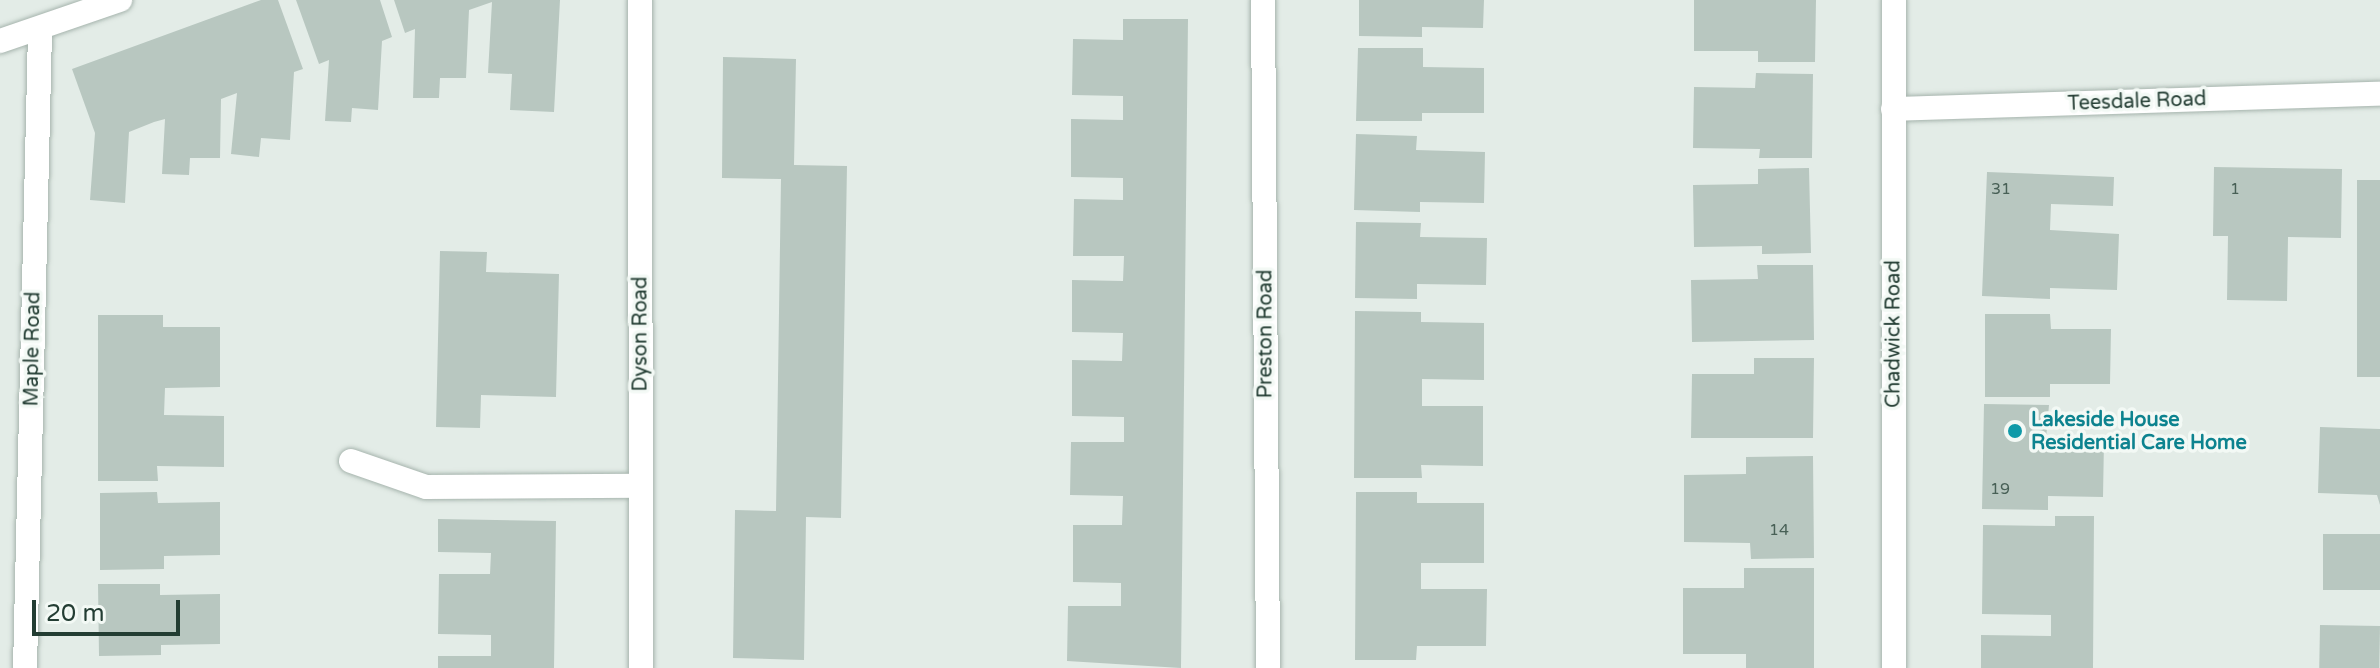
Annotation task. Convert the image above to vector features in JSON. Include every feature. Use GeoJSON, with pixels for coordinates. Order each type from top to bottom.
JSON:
{"type":"FeatureCollection","features":[{"type":"Feature","properties":{"kind":"street","name":"Dyson Road"},"geometry":{"type":"LineString","coordinates":[[640,0],[641,668]]}},
{"type":"Feature","properties":{"kind":"street","name":"Preston Road"},"geometry":{"type":"LineString","coordinates":[[1263,0],[1268,668]]}},
{"type":"Feature","properties":{"kind":"street","name":"Chadwick Road"},"geometry":{"type":"LineString","coordinates":[[1894,0],[1894,668]]}},
{"type":"Feature","properties":{"kind":"street"},"geometry":{"type":"LineString","coordinates":[[0,41],[40,30],[115,1]]}},
{"type":"Feature","properties":{"kind":"street","name":"Maple Road"},"geometry":{"type":"LineString","coordinates":[[25,668],[40,30]]}},
{"type":"Feature","properties":{"kind":"street","name":"Teesdale Road"},"geometry":{"type":"LineString","coordinates":[[1893,109],[2380,94]]}},
{"type":"Feature","properties":{"kind":"street"},"geometry":{"type":"LineString","coordinates":[[351,461],[426,487],[641,486]]}},
{"type":"Feature","properties":{"kind":"building"},"geometry":{"type":"Polygon","coordinates":[[[261,0],[278,0],[303,69],[294,72],[290,140],[261,138],[259,157],[231,154],[237,93],[221,99],[220,158],[190,158],[189,175],[162,174],[165,119],[154,122],[129,132],[125,203],[90,200],[95,133],[72,69],[261,0]]]}},
{"type":"Feature","properties":{"kind":"building"},"geometry":{"type":"Polygon","coordinates":[[[296,0],[380,0],[392,37],[382,41],[378,110],[352,108],[351,122],[325,121],[329,60],[319,64],[296,0]]]}},
{"type":"Feature","properties":{"kind":"building"},"geometry":{"type":"Polygon","coordinates":[[[394,0],[560,0],[554,112],[510,110],[512,74],[488,73],[492,2],[469,10],[466,78],[440,78],[439,98],[413,98],[415,29],[405,33],[394,0]]]}},
{"type":"Feature","properties":{"kind":"building"},"geometry":{"type":"Polygon","coordinates":[[[1359,0],[1484,0],[1483,28],[1422,27],[1422,37],[1359,36],[1359,0]]]}},
{"type":"Feature","properties":{"kind":"building"},"geometry":{"type":"Polygon","coordinates":[[[1694,0],[1816,0],[1815,62],[1758,62],[1758,51],[1694,51],[1694,0]]]}},
{"type":"Feature","properties":{"kind":"building"},"geometry":{"type":"Polygon","coordinates":[[[1123,19],[1188,19],[1181,668],[1067,661],[1068,606],[1121,606],[1121,583],[1073,582],[1073,525],[1122,525],[1123,496],[1070,495],[1071,442],[1124,442],[1124,417],[1072,416],[1072,360],[1122,361],[1123,333],[1072,332],[1072,280],[1123,281],[1124,256],[1073,256],[1074,199],[1123,200],[1123,178],[1071,177],[1071,119],[1123,120],[1123,96],[1072,95],[1073,39],[1123,40],[1123,19]]]}},
{"type":"Feature","properties":{"kind":"building"},"geometry":{"type":"Polygon","coordinates":[[[1358,48],[1423,48],[1423,67],[1484,68],[1484,113],[1422,113],[1422,121],[1356,121],[1358,48]]]}},
{"type":"Feature","properties":{"kind":"building"},"geometry":{"type":"Polygon","coordinates":[[[723,57],[796,59],[794,165],[847,166],[841,518],[806,517],[804,660],[733,658],[735,510],[776,511],[781,179],[722,178],[723,57]]]}},
{"type":"Feature","properties":{"kind":"building"},"geometry":{"type":"Polygon","coordinates":[[[1756,73],[1813,74],[1812,158],[1759,158],[1760,149],[1693,148],[1694,87],[1755,88],[1756,73]]]}},
{"type":"Feature","properties":{"kind":"building"},"geometry":{"type":"Polygon","coordinates":[[[1356,134],[1417,136],[1416,150],[1485,152],[1484,203],[1420,202],[1420,212],[1354,210],[1356,134]]]}},
{"type":"Feature","properties":{"kind":"building"},"geometry":{"type":"Polygon","coordinates":[[[2214,167],[2342,169],[2341,238],[2288,237],[2287,301],[2227,300],[2228,236],[2213,236],[2214,167]]]}},
{"type":"Feature","properties":{"kind":"building"},"geometry":{"type":"Polygon","coordinates":[[[1809,168],[1811,253],[1762,254],[1762,246],[1694,247],[1693,185],[1758,184],[1758,169],[1809,168]]]}},
{"type":"Feature","properties":{"kind":"building"},"geometry":{"type":"Polygon","coordinates":[[[1987,172],[2114,177],[2113,206],[2051,204],[2050,230],[2119,234],[2117,290],[2050,288],[2050,299],[1982,296],[1987,172]]]}},
{"type":"Feature","properties":{"kind":"building"},"geometry":{"type":"Polygon","coordinates":[[[2357,180],[2380,180],[2380,377],[2357,377],[2357,180]]]}},
{"type":"Feature","properties":{"kind":"building"},"geometry":{"type":"Polygon","coordinates":[[[1356,222],[1421,223],[1420,237],[1487,238],[1486,285],[1417,284],[1417,299],[1355,298],[1356,222]]]}},
{"type":"Feature","properties":{"kind":"building"},"geometry":{"type":"Polygon","coordinates":[[[440,251],[487,252],[486,272],[559,274],[556,397],[481,395],[480,428],[436,427],[440,251]]]}},
{"type":"Feature","properties":{"kind":"building"},"geometry":{"type":"Polygon","coordinates":[[[1757,265],[1813,265],[1814,340],[1692,342],[1691,280],[1758,279],[1757,265]]]}},
{"type":"Feature","properties":{"kind":"building"},"geometry":{"type":"Polygon","coordinates":[[[1355,311],[1421,312],[1421,322],[1484,323],[1484,380],[1422,379],[1422,406],[1483,406],[1483,466],[1421,465],[1422,478],[1354,478],[1355,311]]]}},
{"type":"Feature","properties":{"kind":"building"},"geometry":{"type":"Polygon","coordinates":[[[1985,314],[2050,314],[2051,329],[2111,329],[2110,384],[2050,384],[2050,397],[1985,397],[1985,314]]]}},
{"type":"Feature","properties":{"kind":"building"},"geometry":{"type":"Polygon","coordinates":[[[98,315],[163,315],[163,327],[220,327],[220,387],[165,388],[164,415],[224,416],[224,467],[157,466],[158,481],[98,481],[98,315]]]}},
{"type":"Feature","properties":{"kind":"building"},"geometry":{"type":"Polygon","coordinates":[[[1754,358],[1814,358],[1813,438],[1691,438],[1692,374],[1754,374],[1754,358]]]}},
{"type":"Feature","properties":{"kind":"building"},"geometry":{"type":"Polygon","coordinates":[[[1984,404],[2049,405],[2046,439],[2104,440],[2103,497],[2048,496],[2048,510],[1982,509],[1984,404]]]}},
{"type":"Feature","properties":{"kind":"building"},"geometry":{"type":"Polygon","coordinates":[[[2320,427],[2380,429],[2380,505],[2377,495],[2318,493],[2320,427]]]}},
{"type":"Feature","properties":{"kind":"building"},"geometry":{"type":"Polygon","coordinates":[[[1813,456],[1814,558],[1751,559],[1750,543],[1684,542],[1684,475],[1746,474],[1746,457],[1813,456]]]}},
{"type":"Feature","properties":{"kind":"building"},"geometry":{"type":"Polygon","coordinates":[[[157,492],[158,503],[220,502],[220,555],[164,556],[164,569],[100,570],[100,493],[157,492]]]}},
{"type":"Feature","properties":{"kind":"building"},"geometry":{"type":"Polygon","coordinates":[[[1356,492],[1417,492],[1417,503],[1484,503],[1484,563],[1421,563],[1421,589],[1487,589],[1486,646],[1417,646],[1416,660],[1355,660],[1356,492]]]}},
{"type":"Feature","properties":{"kind":"building"},"geometry":{"type":"Polygon","coordinates":[[[2055,516],[2094,516],[2093,668],[1981,668],[1981,635],[2051,636],[2051,615],[1982,614],[1983,525],[2055,526],[2055,516]]]}},
{"type":"Feature","properties":{"kind":"building"},"geometry":{"type":"Polygon","coordinates":[[[438,519],[556,521],[554,668],[438,668],[438,656],[491,656],[491,635],[438,634],[439,574],[490,574],[491,553],[438,552],[438,519]]]}},
{"type":"Feature","properties":{"kind":"building"},"geometry":{"type":"Polygon","coordinates":[[[2323,534],[2380,534],[2380,590],[2323,590],[2323,534]]]}},
{"type":"Feature","properties":{"kind":"building"},"geometry":{"type":"Polygon","coordinates":[[[1744,568],[1814,568],[1814,668],[1746,668],[1746,654],[1683,654],[1683,588],[1744,588],[1744,568]]]}},
{"type":"Feature","properties":{"kind":"building"},"geometry":{"type":"Polygon","coordinates":[[[98,584],[160,584],[160,595],[220,594],[220,644],[161,645],[161,655],[99,656],[98,584]]]}},
{"type":"Feature","properties":{"kind":"building"},"geometry":{"type":"Polygon","coordinates":[[[2320,625],[2380,626],[2379,668],[2319,668],[2320,625]]]}},
{"type":"Feature","properties":{"kind":"place","name":"Lakeside House Residential Care Home"},"geometry":{"type":"Point","coordinates":[2015,431]}}]}
